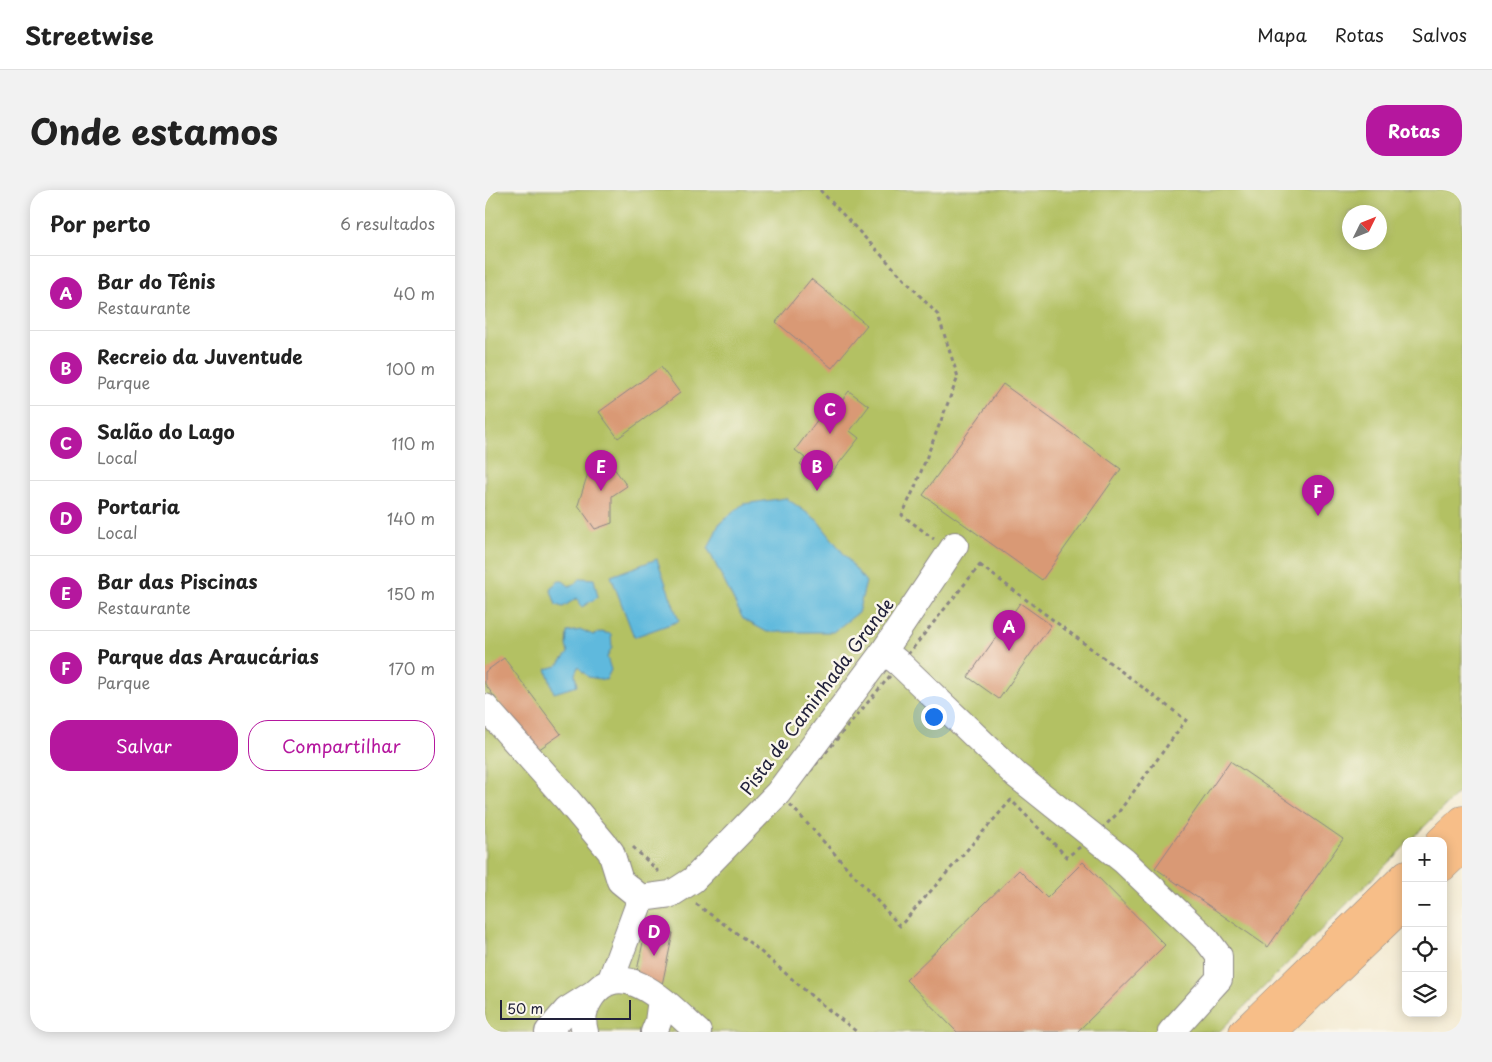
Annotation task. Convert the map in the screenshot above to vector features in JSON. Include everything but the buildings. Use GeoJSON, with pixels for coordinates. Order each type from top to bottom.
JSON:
{"type":"FeatureCollection","features":[{"type":"Feature","properties":{"kind":"main road"},"geometry":{"type":"LineString","coordinates":[[1444,837],[1462,820]]}},
{"type":"Feature","properties":{"kind":"main road"},"geometry":{"type":"LineString","coordinates":[[1447,864],[1462,849]]}},
{"type":"Feature","properties":{"kind":"main road"},"geometry":{"type":"LineString","coordinates":[[1243,1032],[1402,878]]}},
{"type":"Feature","properties":{"kind":"main road"},"geometry":{"type":"LineString","coordinates":[[1273,1032],[1402,908]]}},
{"type":"Feature","properties":{"kind":"lane"},"geometry":{"type":"LineString","coordinates":[[485,707],[611,852],[620,881],[641,898],[671,894],[693,880],[778,793],[884,651],[946,543]]}},
{"type":"Feature","properties":{"kind":"lane"},"geometry":{"type":"LineString","coordinates":[[884,651],[900,664],[1016,776],[1124,861],[1207,940],[1219,956],[1219,979],[1171,1032]]}},
{"type":"Feature","properties":{"kind":"lane"},"geometry":{"type":"LineString","coordinates":[[585,1032],[583,1025],[584,1008],[602,987],[641,898]]}},
{"type":"Feature","properties":{"kind":"lane"},"geometry":{"type":"LineString","coordinates":[[548,1032],[567,1010],[602,987],[631,981],[649,989],[698,1032]]}},
{"type":"Feature","properties":{"kind":"lane"},"geometry":{"type":"LineString","coordinates":[[654,1032],[658,1022],[661,999]]}},
{"type":"Feature","properties":{"kind":"path"},"geometry":{"type":"LineString","coordinates":[[819,190],[938,315],[958,377],[915,487],[902,515],[946,543]]}},
{"type":"Feature","properties":{"kind":"path"},"geometry":{"type":"LineString","coordinates":[[679,890],[753,945],[815,999],[857,1032]]}},
{"type":"Feature","properties":{"kind":"green space"},"geometry":{"type":"Polygon","coordinates":[[[485,190],[1462,190],[1462,789],[1414,837],[1402,837],[1402,849],[1219,1032],[485,1032],[485,190]]]}},
{"type":"Feature","properties":{"kind":"water"},"geometry":{"type":"Polygon","coordinates":[[[786,498],[817,520],[866,582],[858,613],[833,632],[767,632],[743,619],[708,549],[719,524],[743,504],[786,498]]]}},
{"type":"Feature","properties":{"kind":"water"},"geometry":{"type":"Polygon","coordinates":[[[657,559],[679,621],[634,637],[611,576],[657,559]]]}},
{"type":"Feature","properties":{"kind":"water"},"geometry":{"type":"Polygon","coordinates":[[[581,578],[594,579],[598,597],[582,607],[577,598],[563,607],[556,605],[550,588],[559,581],[563,581],[569,586],[581,578]]]}},
{"type":"Feature","properties":{"kind":"water"},"geometry":{"type":"Polygon","coordinates":[[[582,630],[593,635],[601,632],[611,634],[612,647],[607,657],[611,670],[606,680],[588,677],[578,667],[575,674],[577,686],[554,693],[546,669],[557,666],[568,653],[566,645],[567,632],[582,630]]]}},
{"type":"Feature","properties":{"kind":"place","name":"Salão do Lago"},"geometry":{"type":"Point","coordinates":[830,434]}},
{"type":"Feature","properties":{"kind":"place","name":"Bar das Piscinas"},"geometry":{"type":"Point","coordinates":[601,491]}},
{"type":"Feature","properties":{"kind":"place","name":"Recreio da Juventude"},"geometry":{"type":"Point","coordinates":[817,491]}},
{"type":"Feature","properties":{"kind":"place","name":"Parque das Araucárias"},"geometry":{"type":"Point","coordinates":[1318,516]}},
{"type":"Feature","properties":{"kind":"place","name":"Bar do Tênis"},"geometry":{"type":"Point","coordinates":[1009,651]}},
{"type":"Feature","properties":{"kind":"place","name":"Portaria"},"geometry":{"type":"Point","coordinates":[654,956]}}]}
